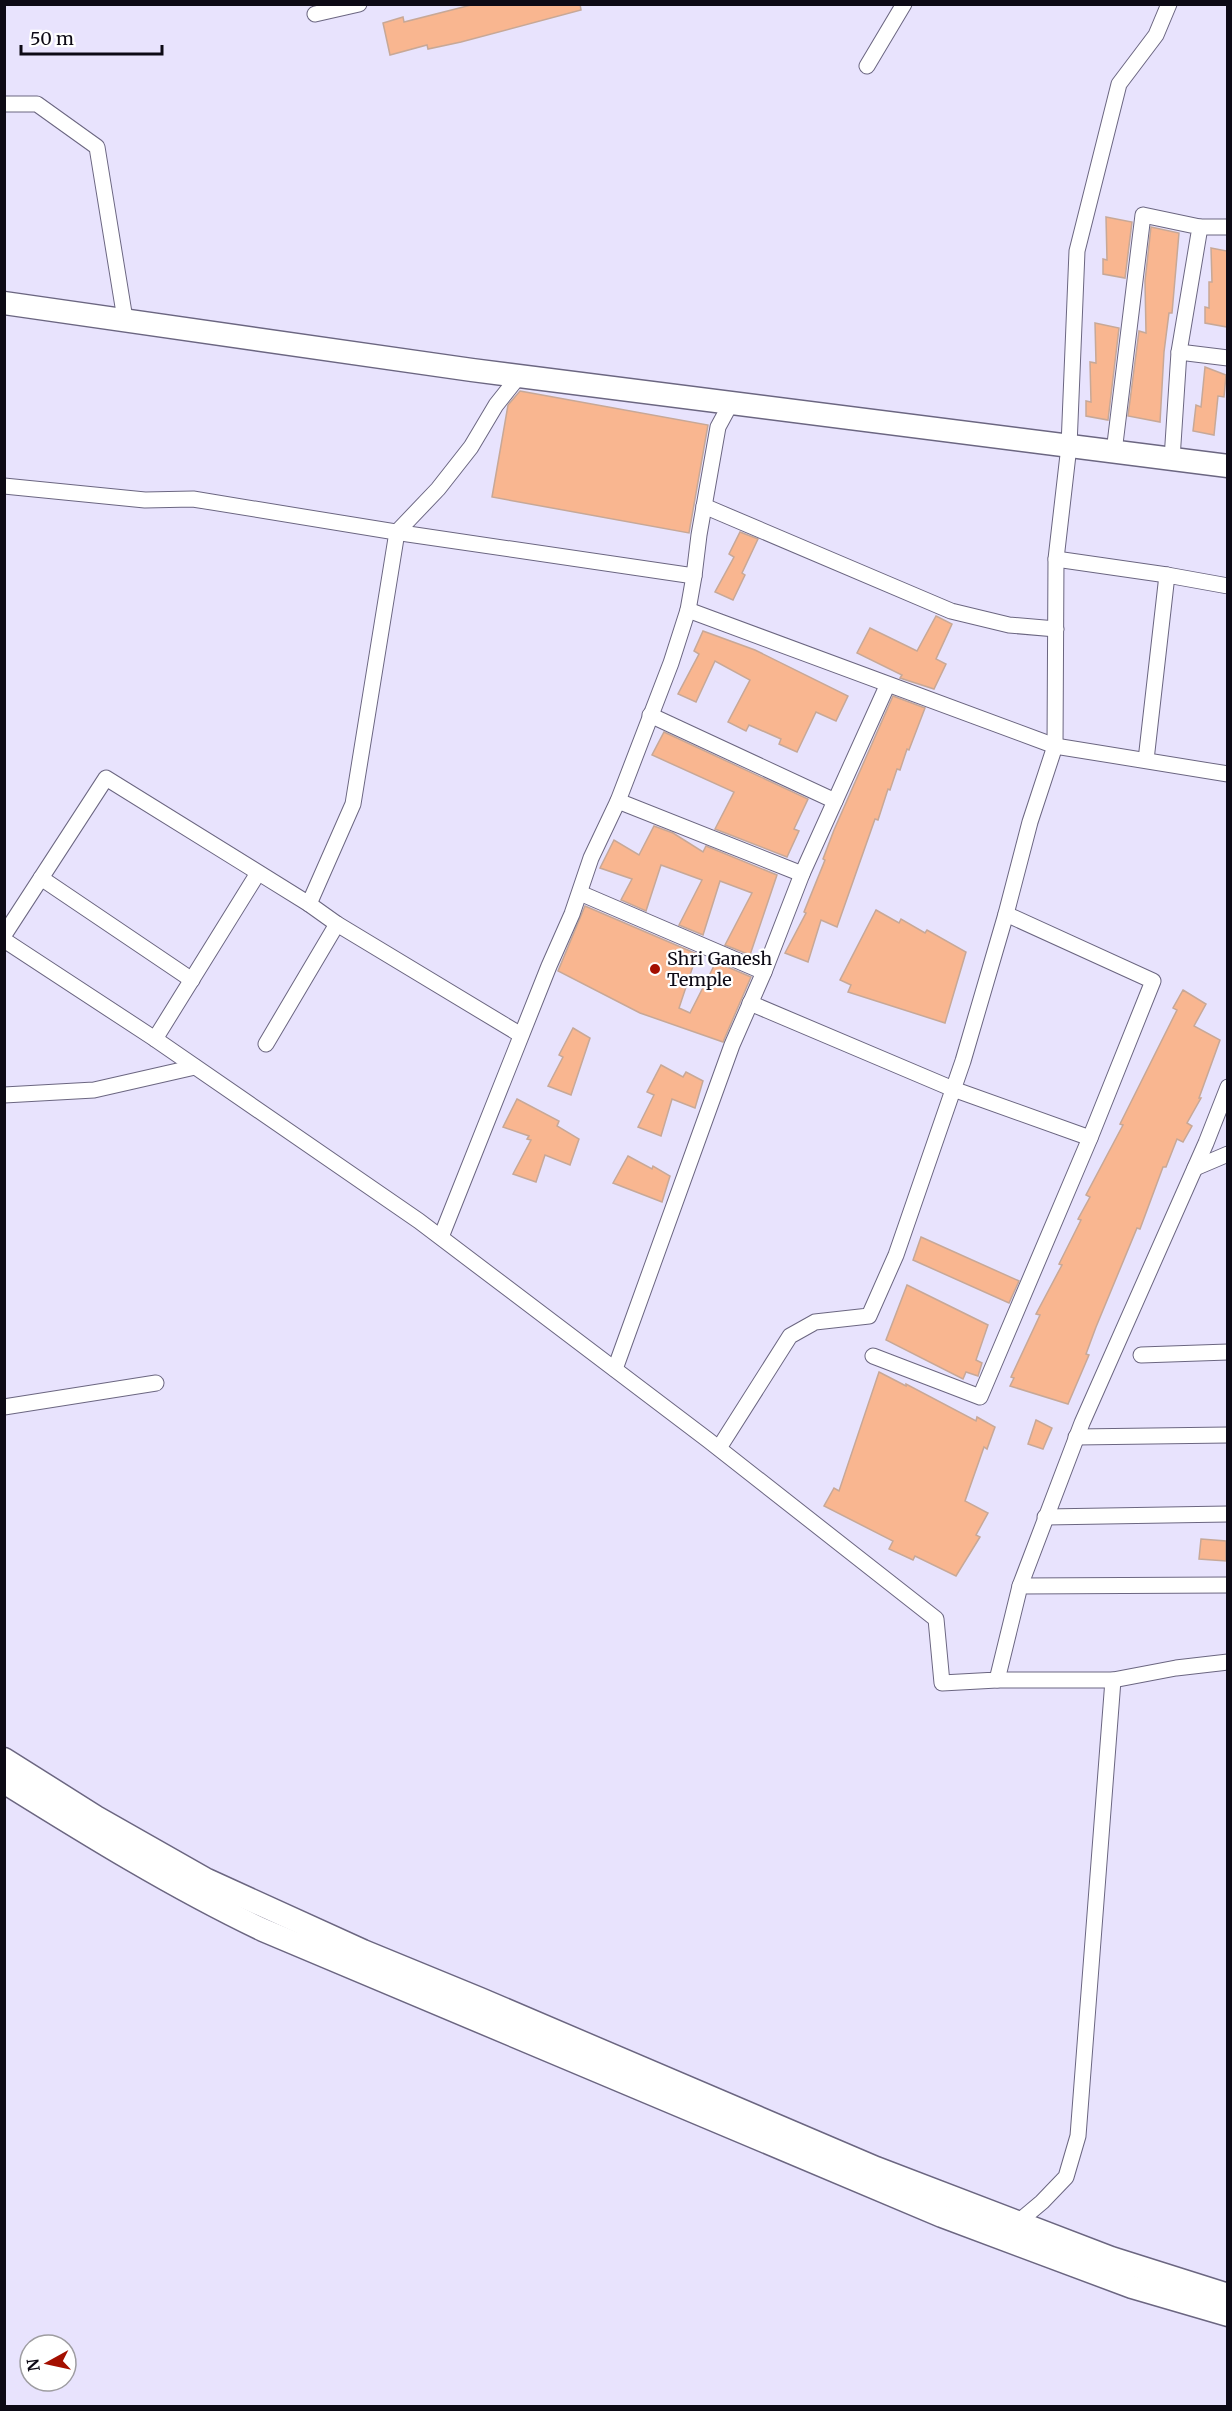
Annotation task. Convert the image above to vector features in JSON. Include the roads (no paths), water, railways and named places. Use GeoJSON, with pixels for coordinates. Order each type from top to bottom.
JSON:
{"type":"FeatureCollection","features":[{"type":"Feature","properties":{"kind":"street"},"geometry":{"type":"LineString","coordinates":[[315,14],[359,4]]}},
{"type":"Feature","properties":{"kind":"street"},"geometry":{"type":"LineString","coordinates":[[867,66],[904,4]]}},
{"type":"Feature","properties":{"kind":"street"},"geometry":{"type":"LineString","coordinates":[[719,1448],[790,1336],[815,1322],[869,1316],[896,1255],[953,1089],[1006,914],[1030,822],[1055,746],[1056,559],[1069,446],[1077,251],[1119,84],[1156,35],[1169,4]]}},
{"type":"Feature","properties":{"kind":"street"},"geometry":{"type":"LineString","coordinates":[[4,104],[37,104],[98,147],[125,319]]}},
{"type":"Feature","properties":{"kind":"street"},"geometry":{"type":"LineString","coordinates":[[1114,452],[1143,215],[1200,227],[1227,227]]}},
{"type":"Feature","properties":{"kind":"street"},"geometry":{"type":"LineString","coordinates":[[1172,459],[1179,352],[1200,227]]}},
{"type":"Feature","properties":{"kind":"street"},"geometry":{"type":"LineString","coordinates":[[4,303],[519,376],[1227,466]]}},
{"type":"Feature","properties":{"kind":"street"},"geometry":{"type":"LineString","coordinates":[[1179,352],[1227,358]]}},
{"type":"Feature","properties":{"kind":"street"},"geometry":{"type":"LineString","coordinates":[[309,904],[353,804],[397,532],[438,489],[471,447],[496,405],[519,376]]}},
{"type":"Feature","properties":{"kind":"street"},"geometry":{"type":"LineString","coordinates":[[441,1237],[580,892],[591,858],[618,801],[671,663],[688,610],[718,427],[731,403]]}},
{"type":"Feature","properties":{"kind":"street"},"geometry":{"type":"LineString","coordinates":[[4,486],[145,500],[193,499],[694,576]]}},
{"type":"Feature","properties":{"kind":"street"},"geometry":{"type":"LineString","coordinates":[[704,506],[951,611],[1009,625],[1056,629]]}},
{"type":"Feature","properties":{"kind":"street"},"geometry":{"type":"LineString","coordinates":[[1056,559],[1227,586]]}},
{"type":"Feature","properties":{"kind":"street"},"geometry":{"type":"LineString","coordinates":[[1146,760],[1167,575]]}},
{"type":"Feature","properties":{"kind":"street"},"geometry":{"type":"LineString","coordinates":[[688,610],[887,686],[1055,746],[1227,774]]}},
{"type":"Feature","properties":{"kind":"street"},"geometry":{"type":"LineString","coordinates":[[615,1369],[732,1045],[764,972],[802,874],[887,686]]}},
{"type":"Feature","properties":{"kind":"street"},"geometry":{"type":"LineString","coordinates":[[650,715],[835,801]]}},
{"type":"Feature","properties":{"kind":"street"},"geometry":{"type":"LineString","coordinates":[[4,934],[106,778],[338,924],[521,1035]]}},
{"type":"Feature","properties":{"kind":"street"},"geometry":{"type":"LineString","coordinates":[[618,801],[802,874]]}},
{"type":"Feature","properties":{"kind":"street"},"geometry":{"type":"LineString","coordinates":[[155,1039],[258,873]]}},
{"type":"Feature","properties":{"kind":"street"},"geometry":{"type":"LineString","coordinates":[[41,878],[192,980]]}},
{"type":"Feature","properties":{"kind":"street"},"geometry":{"type":"LineString","coordinates":[[580,892],[764,972]]}},
{"type":"Feature","properties":{"kind":"street"},"geometry":{"type":"LineString","coordinates":[[873,1356],[980,1397],[1090,1138],[1153,981],[1006,914]]}},
{"type":"Feature","properties":{"kind":"street"},"geometry":{"type":"LineString","coordinates":[[266,1044],[338,924]]}},
{"type":"Feature","properties":{"kind":"street"},"geometry":{"type":"LineString","coordinates":[[4,940],[155,1039],[441,1237],[719,1448],[936,1619],[942,1683],[997,1680],[1113,1680],[1176,1668],[1227,1662]]}},
{"type":"Feature","properties":{"kind":"street"},"geometry":{"type":"LineString","coordinates":[[750,1003],[953,1089],[1090,1138]]}},
{"type":"Feature","properties":{"kind":"street"},"geometry":{"type":"LineString","coordinates":[[4,1095],[94,1090],[195,1067]]}},
{"type":"Feature","properties":{"kind":"street"},"geometry":{"type":"LineString","coordinates":[[997,1680],[1020,1586],[1076,1437],[1195,1168],[1227,1089]]}},
{"type":"Feature","properties":{"kind":"street"},"geometry":{"type":"LineString","coordinates":[[1195,1168],[1227,1154]]}},
{"type":"Feature","properties":{"kind":"street"},"geometry":{"type":"LineString","coordinates":[[1141,1355],[1227,1353]]}},
{"type":"Feature","properties":{"kind":"street"},"geometry":{"type":"LineString","coordinates":[[4,1407],[156,1383]]}},
{"type":"Feature","properties":{"kind":"street"},"geometry":{"type":"LineString","coordinates":[[1076,1437],[1227,1435]]}},
{"type":"Feature","properties":{"kind":"street"},"geometry":{"type":"LineString","coordinates":[[1045,1517],[1227,1514]]}},
{"type":"Feature","properties":{"kind":"street"},"geometry":{"type":"LineString","coordinates":[[1020,1586],[1227,1585]]}},
{"type":"Feature","properties":{"kind":"street"},"geometry":{"type":"LineString","coordinates":[[1017,2223],[1042,2202],[1066,2177],[1078,2136],[1113,1680]]}},
{"type":"Feature","properties":{"kind":"street"},"geometry":{"type":"LineString","coordinates":[[4,1759],[153,1850],[207,1880],[270,1910],[876,2168],[1111,2258],[1227,2295]]}},
{"type":"Feature","properties":{"kind":"street"},"geometry":{"type":"LineString","coordinates":[[4,1782],[154,1874],[205,1903],[263,1930],[942,2216],[1122,2283],[1227,2315]]}},
{"type":"Feature","properties":{"kind":"place","name":"Shri Ganesh Temple"},"geometry":{"type":"Point","coordinates":[655,969]}}]}
